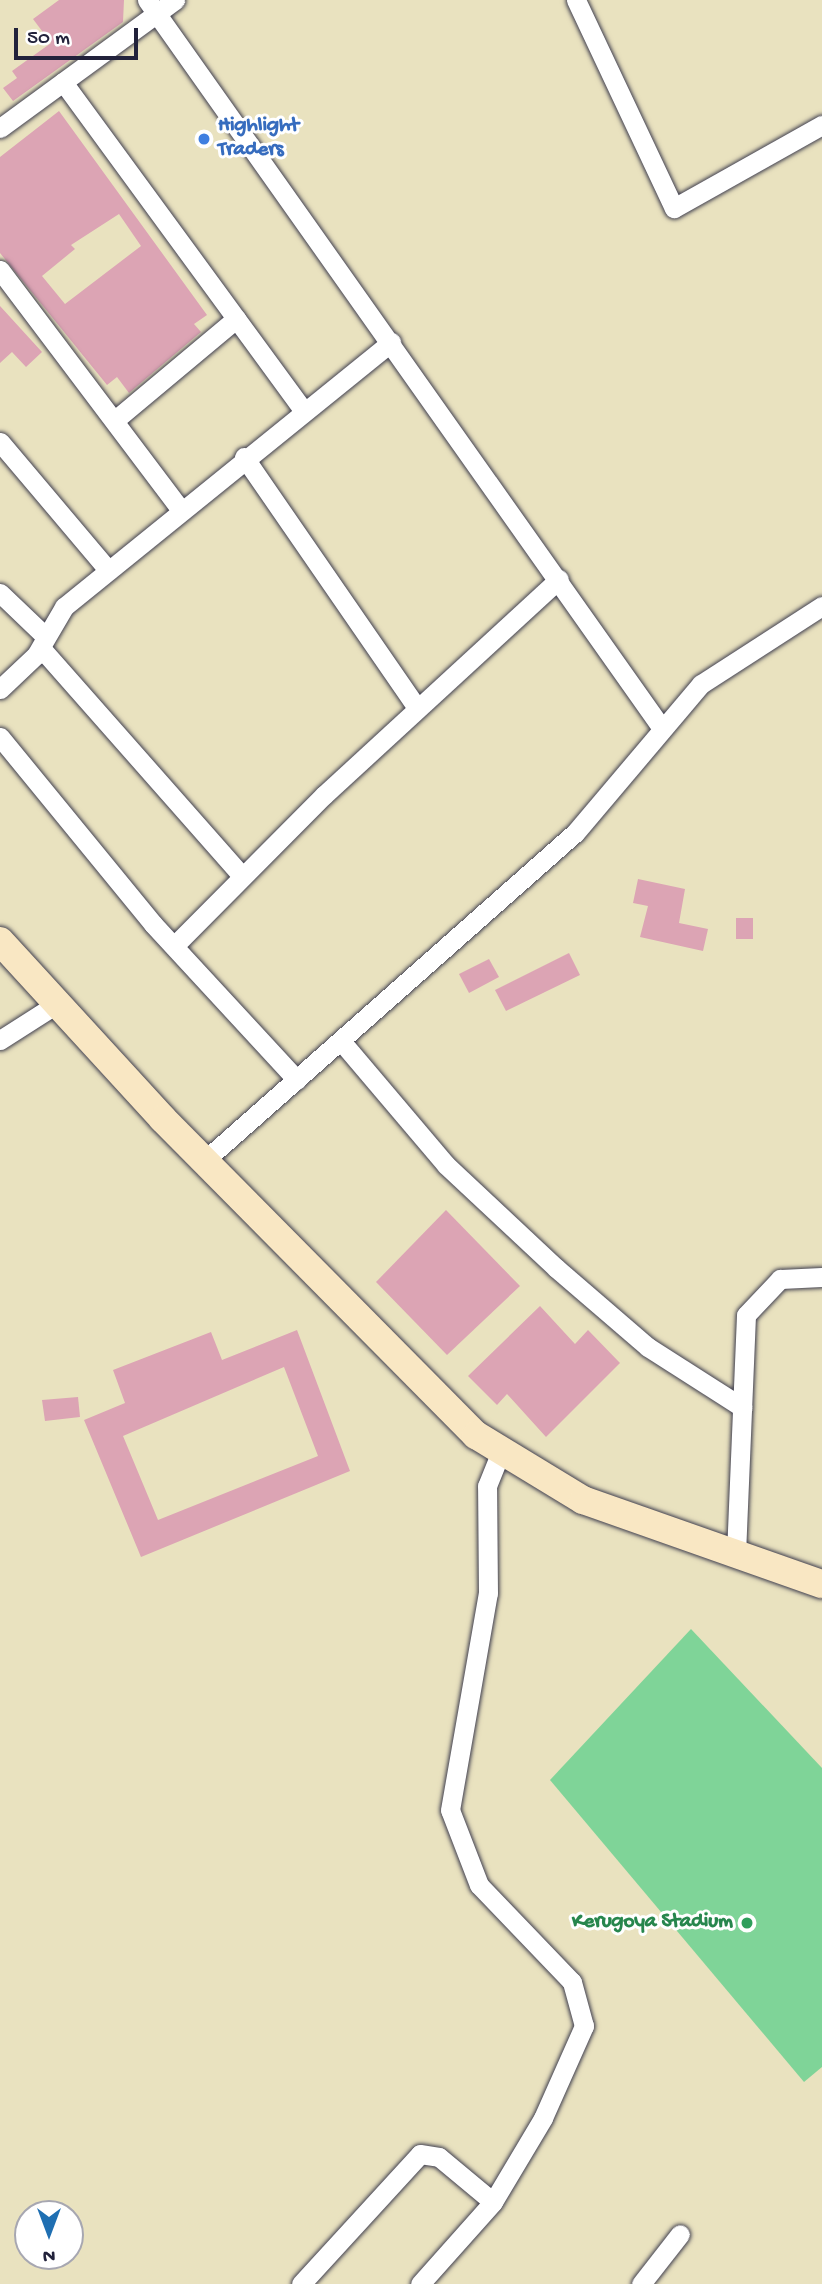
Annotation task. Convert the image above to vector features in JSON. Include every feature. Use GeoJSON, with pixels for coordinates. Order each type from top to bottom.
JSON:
{"type":"FeatureCollection","features":[{"type":"Feature","properties":{"kind":"main road"},"geometry":{"type":"LineString","coordinates":[[0,941],[55,1005],[415,1378],[500,1453],[583,1500],[822,1584]]}},
{"type":"Feature","properties":{"kind":"street"},"geometry":{"type":"LineString","coordinates":[[0,128],[63,82],[151,6],[175,0]]}},
{"type":"Feature","properties":{"kind":"street"},"geometry":{"type":"LineString","coordinates":[[576,0],[674,208],[822,125]]}},
{"type":"Feature","properties":{"kind":"street"},"geometry":{"type":"LineString","coordinates":[[151,6],[559,579],[661,727]]}},
{"type":"Feature","properties":{"kind":"street"},"geometry":{"type":"LineString","coordinates":[[63,82],[303,410]]}},
{"type":"Feature","properties":{"kind":"street"},"geometry":{"type":"LineString","coordinates":[[0,270],[180,509]]}},
{"type":"Feature","properties":{"kind":"street"},"geometry":{"type":"LineString","coordinates":[[115,420],[236,319]]}},
{"type":"Feature","properties":{"kind":"street"},"geometry":{"type":"LineString","coordinates":[[0,690],[43,642],[64,607],[244,457],[391,342]]}},
{"type":"Feature","properties":{"kind":"street"},"geometry":{"type":"LineString","coordinates":[[0,442],[108,570]]}},
{"type":"Feature","properties":{"kind":"street"},"geometry":{"type":"LineString","coordinates":[[244,457],[417,708]]}},
{"type":"Feature","properties":{"kind":"street"},"geometry":{"type":"LineString","coordinates":[[174,946],[242,875],[417,708],[559,579]]}},
{"type":"Feature","properties":{"kind":"street"},"geometry":{"type":"LineString","coordinates":[[0,593],[242,875]]}},
{"type":"Feature","properties":{"kind":"street"},"geometry":{"type":"LineString","coordinates":[[204,1161],[575,833],[661,727],[701,684],[822,606]]}},
{"type":"Feature","properties":{"kind":"street"},"geometry":{"type":"LineString","coordinates":[[0,737],[174,946],[297,1080]]}},
{"type":"Feature","properties":{"kind":"street"},"geometry":{"type":"LineString","coordinates":[[0,1040],[55,1005]]}},
{"type":"Feature","properties":{"kind":"street"},"geometry":{"type":"LineString","coordinates":[[341,1041],[446,1165],[556,1268],[648,1347],[742,1407]]}},
{"type":"Feature","properties":{"kind":"street"},"geometry":{"type":"LineString","coordinates":[[736,1554],[746,1315],[752,1301],[780,1279],[822,1277]]}},
{"type":"Feature","properties":{"kind":"street"},"geometry":{"type":"LineString","coordinates":[[420,2284],[493,2202],[543,2118],[584,2026],[572,1982],[479,1885],[450,1811],[488,1593],[487,1486],[500,1453]]}},
{"type":"Feature","properties":{"kind":"street"},"geometry":{"type":"LineString","coordinates":[[301,2284],[420,2154],[439,2157],[493,2202]]}},
{"type":"Feature","properties":{"kind":"street"},"geometry":{"type":"LineString","coordinates":[[641,2284],[680,2234]]}},
{"type":"Feature","properties":{"kind":"green space","name":"Kerugoya Stadium"},"geometry":{"type":"Polygon","coordinates":[[[691,1629],[822,1768],[822,2067],[804,2082],[550,1780],[691,1629]]]}},
{"type":"Feature","properties":{"kind":"building"},"geometry":{"type":"Polygon","coordinates":[[[59,0],[124,0],[123,22],[13,101],[3,88],[17,78],[12,71],[51,43],[33,19],[59,0]]]}},
{"type":"Feature","properties":{"kind":"building"},"geometry":{"type":"Polygon","coordinates":[[[59,111],[207,315],[194,324],[201,332],[129,393],[117,377],[107,385],[0,253],[0,157],[59,111]],[[119,214],[71,245],[75,249],[42,276],[65,304],[141,246],[119,214]]]}},
{"type":"Feature","properties":{"kind":"building"},"geometry":{"type":"Polygon","coordinates":[[[0,306],[42,352],[26,367],[12,352],[0,363],[0,306]]]}},
{"type":"Feature","properties":{"kind":"building"},"geometry":{"type":"Polygon","coordinates":[[[638,879],[685,889],[679,923],[708,929],[703,951],[640,937],[648,906],[633,903],[638,879]]]}},
{"type":"Feature","properties":{"kind":"building"},"geometry":{"type":"Polygon","coordinates":[[[736,918],[753,918],[753,939],[736,939],[736,918]]]}},
{"type":"Feature","properties":{"kind":"building"},"geometry":{"type":"Polygon","coordinates":[[[569,953],[580,975],[506,1011],[495,990],[569,953]]]}},
{"type":"Feature","properties":{"kind":"building"},"geometry":{"type":"Polygon","coordinates":[[[489,959],[499,977],[469,993],[459,974],[489,959]]]}},
{"type":"Feature","properties":{"kind":"building"},"geometry":{"type":"Polygon","coordinates":[[[446,1210],[520,1286],[447,1355],[376,1282],[446,1210]]]}},
{"type":"Feature","properties":{"kind":"building"},"geometry":{"type":"Polygon","coordinates":[[[540,1306],[575,1344],[588,1330],[620,1363],[546,1437],[507,1394],[497,1405],[468,1376],[540,1306]]]}},
{"type":"Feature","properties":{"kind":"building"},"geometry":{"type":"Polygon","coordinates":[[[297,1330],[350,1471],[141,1557],[84,1420],[125,1403],[113,1370],[211,1332],[222,1360],[297,1330]],[[284,1367],[123,1436],[158,1520],[318,1456],[284,1367]]]}},
{"type":"Feature","properties":{"kind":"building"},"geometry":{"type":"Polygon","coordinates":[[[78,1397],[80,1417],[45,1421],[42,1400],[78,1397]]]}},
{"type":"Feature","properties":{"kind":"place","name":"Highlight Traders"},"geometry":{"type":"Point","coordinates":[204,139]}},
{"type":"Feature","properties":{"kind":"place","name":"Kerugoya Stadium"},"geometry":{"type":"Point","coordinates":[747,1923]}}]}
